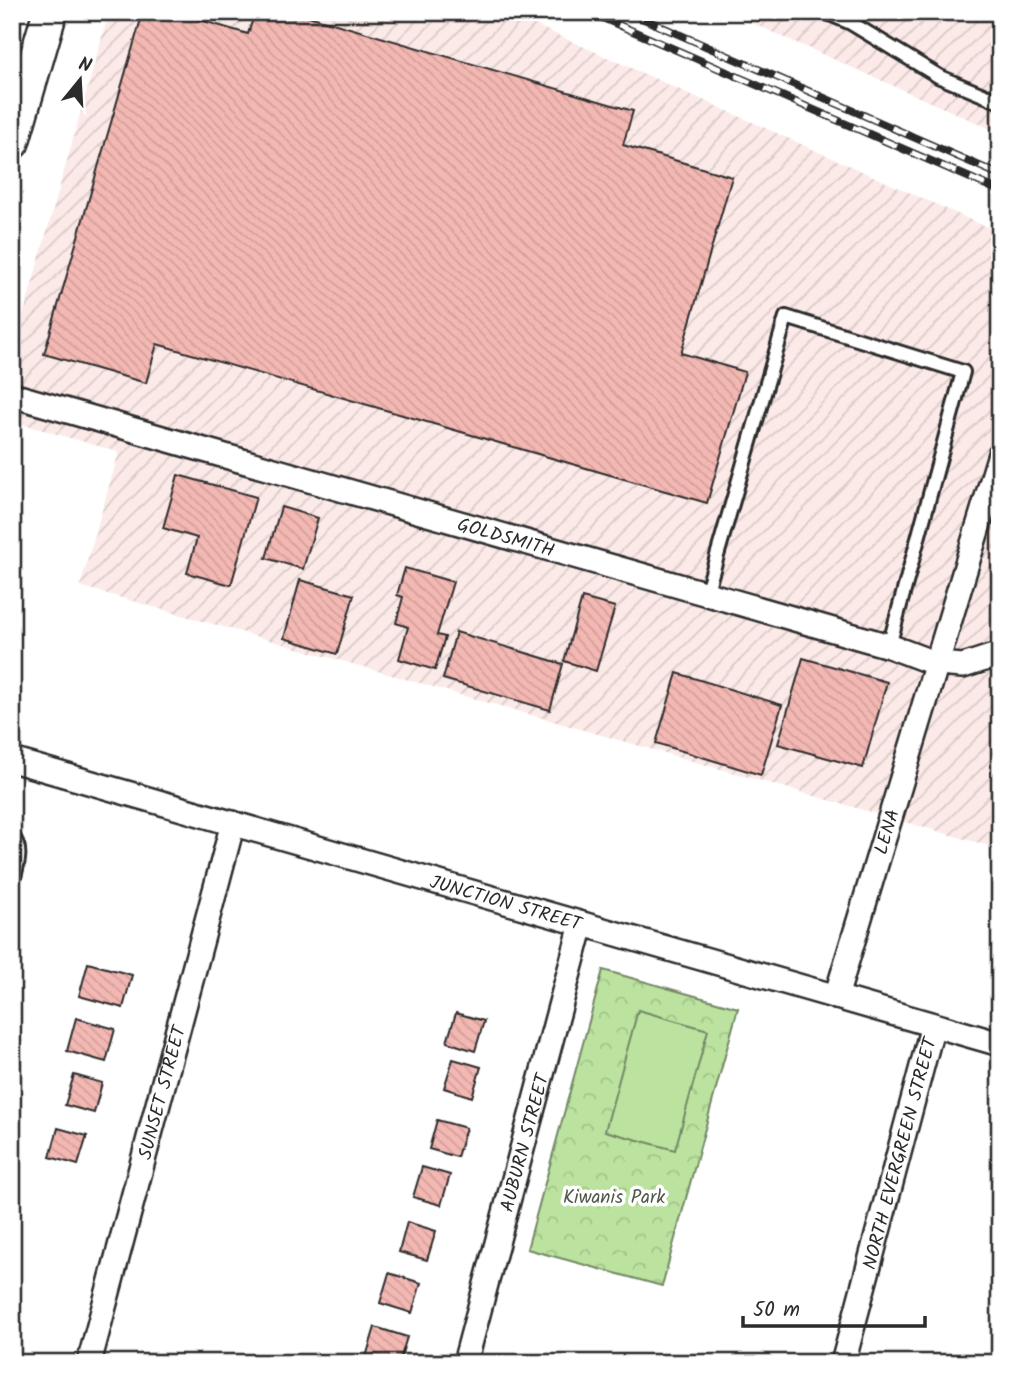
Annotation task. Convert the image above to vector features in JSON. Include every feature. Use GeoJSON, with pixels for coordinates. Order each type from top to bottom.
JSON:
{"type":"FeatureCollection","features":[{"type":"Feature","properties":{"kind":"main road"},"geometry":{"type":"LineString","coordinates":[[12,142],[50,12]]}},
{"type":"Feature","properties":{"kind":"street","name":"GOLDSMITH"},"geometry":{"type":"LineString","coordinates":[[12,395],[889,646],[937,664],[963,666],[1000,654]]}},
{"type":"Feature","properties":{"kind":"street","name":"LENA"},"geometry":{"type":"LineString","coordinates":[[836,997],[1000,454]]}},
{"type":"Feature","properties":{"kind":"street","name":"JUNCTION STREET"},"geometry":{"type":"LineString","coordinates":[[12,760],[1000,1044]]}},
{"type":"Feature","properties":{"kind":"street","name":"SUNSET STREET"},"geometry":{"type":"LineString","coordinates":[[89,1363],[233,823]]}},
{"type":"Feature","properties":{"kind":"street","name":"AUBURN STREET"},"geometry":{"type":"LineString","coordinates":[[465,1363],[582,924]]}},
{"type":"Feature","properties":{"kind":"street","name":"NORTH EVERGREEN STREET"},"geometry":{"type":"LineString","coordinates":[[843,1363],[933,1025]]}},
{"type":"Feature","properties":{"kind":"lane"},"geometry":{"type":"LineString","coordinates":[[825,12],[853,18],[940,77],[1000,102]]}},
{"type":"Feature","properties":{"kind":"lane"},"geometry":{"type":"LineString","coordinates":[[706,594],[786,317],[963,372],[889,646]]}},
{"type":"Feature","properties":{"kind":"lane"},"geometry":{"type":"LineString","coordinates":[[12,836],[16,841],[18,858],[12,884]]}},
{"type":"Feature","properties":{"kind":"shaded area"},"geometry":{"type":"Polygon","coordinates":[[[109,12],[506,12],[1000,233],[1000,849],[80,586],[119,452],[12,421],[12,355],[109,12]]]}},
{"type":"Feature","properties":{"kind":"shaded area"},"geometry":{"type":"Polygon","coordinates":[[[727,12],[1000,12],[1000,133],[727,12]]]}},
{"type":"Feature","properties":{"kind":"green space","name":"Kiwanis Park"},"geometry":{"type":"Polygon","coordinates":[[[603,970],[738,1008],[662,1286],[527,1249],[603,970]]]}},
{"type":"Feature","properties":{"kind":"green space"},"geometry":{"type":"Polygon","coordinates":[[[638,1010],[708,1030],[675,1150],[605,1131],[638,1010]]]}},
{"type":"Feature","properties":{"kind":"building"},"geometry":{"type":"Polygon","coordinates":[[[143,12],[173,12],[248,34],[255,12],[295,12],[633,111],[623,145],[732,177],[681,353],[745,372],[707,503],[157,344],[146,383],[44,354],[143,12]]]}},
{"type":"Feature","properties":{"kind":"building"},"geometry":{"type":"Polygon","coordinates":[[[178,475],[256,497],[231,585],[187,573],[197,538],[163,528],[178,475]]]}},
{"type":"Feature","properties":{"kind":"building"},"geometry":{"type":"Polygon","coordinates":[[[281,507],[318,518],[303,569],[266,558],[281,507]]]}},
{"type":"Feature","properties":{"kind":"building"},"geometry":{"type":"Polygon","coordinates":[[[405,568],[453,582],[437,635],[445,637],[435,670],[399,659],[408,627],[396,623],[403,597],[397,595],[405,568]]]}},
{"type":"Feature","properties":{"kind":"building"},"geometry":{"type":"Polygon","coordinates":[[[300,580],[354,595],[337,654],[284,638],[300,580]]]}},
{"type":"Feature","properties":{"kind":"building"},"geometry":{"type":"Polygon","coordinates":[[[582,598],[615,607],[596,671],[564,661],[582,598]]]}},
{"type":"Feature","properties":{"kind":"building"},"geometry":{"type":"Polygon","coordinates":[[[456,632],[563,664],[550,710],[443,679],[456,632]]]}},
{"type":"Feature","properties":{"kind":"building"},"geometry":{"type":"Polygon","coordinates":[[[803,658],[887,682],[863,768],[778,744],[803,658]]]}},
{"type":"Feature","properties":{"kind":"building"},"geometry":{"type":"Polygon","coordinates":[[[677,673],[782,705],[761,775],[656,743],[677,673]]]}},
{"type":"Feature","properties":{"kind":"building"},"geometry":{"type":"Polygon","coordinates":[[[88,963],[132,975],[123,1008],[79,996],[88,963]]]}},
{"type":"Feature","properties":{"kind":"building"},"geometry":{"type":"Polygon","coordinates":[[[456,1013],[484,1021],[475,1051],[447,1042],[456,1013]]]}},
{"type":"Feature","properties":{"kind":"building"},"geometry":{"type":"Polygon","coordinates":[[[76,1018],[115,1029],[106,1062],[67,1051],[76,1018]]]}},
{"type":"Feature","properties":{"kind":"building"},"geometry":{"type":"Polygon","coordinates":[[[453,1059],[481,1067],[472,1097],[444,1088],[453,1059]]]}},
{"type":"Feature","properties":{"kind":"building"},"geometry":{"type":"Polygon","coordinates":[[[74,1075],[102,1083],[94,1113],[65,1105],[74,1075]]]}},
{"type":"Feature","properties":{"kind":"building"},"geometry":{"type":"Polygon","coordinates":[[[437,1120],[466,1128],[457,1157],[429,1149],[437,1120]]]}},
{"type":"Feature","properties":{"kind":"building"},"geometry":{"type":"Polygon","coordinates":[[[58,1128],[87,1136],[78,1165],[50,1157],[58,1128]]]}},
{"type":"Feature","properties":{"kind":"building"},"geometry":{"type":"Polygon","coordinates":[[[422,1167],[450,1175],[441,1205],[413,1197],[422,1167]]]}},
{"type":"Feature","properties":{"kind":"building"},"geometry":{"type":"Polygon","coordinates":[[[407,1222],[436,1231],[427,1260],[399,1252],[407,1222]]]}},
{"type":"Feature","properties":{"kind":"building"},"geometry":{"type":"Polygon","coordinates":[[[389,1273],[421,1283],[412,1313],[380,1303],[389,1273]]]}},
{"type":"Feature","properties":{"kind":"building"},"geometry":{"type":"Polygon","coordinates":[[[375,1327],[407,1337],[399,1363],[366,1357],[375,1327]]]}},
{"type":"Feature","properties":{"kind":"railway"},"geometry":{"type":"LineString","coordinates":[[589,12],[1000,191]]}},
{"type":"Feature","properties":{"kind":"railway"},"geometry":{"type":"LineString","coordinates":[[628,12],[1000,175]]}}]}
